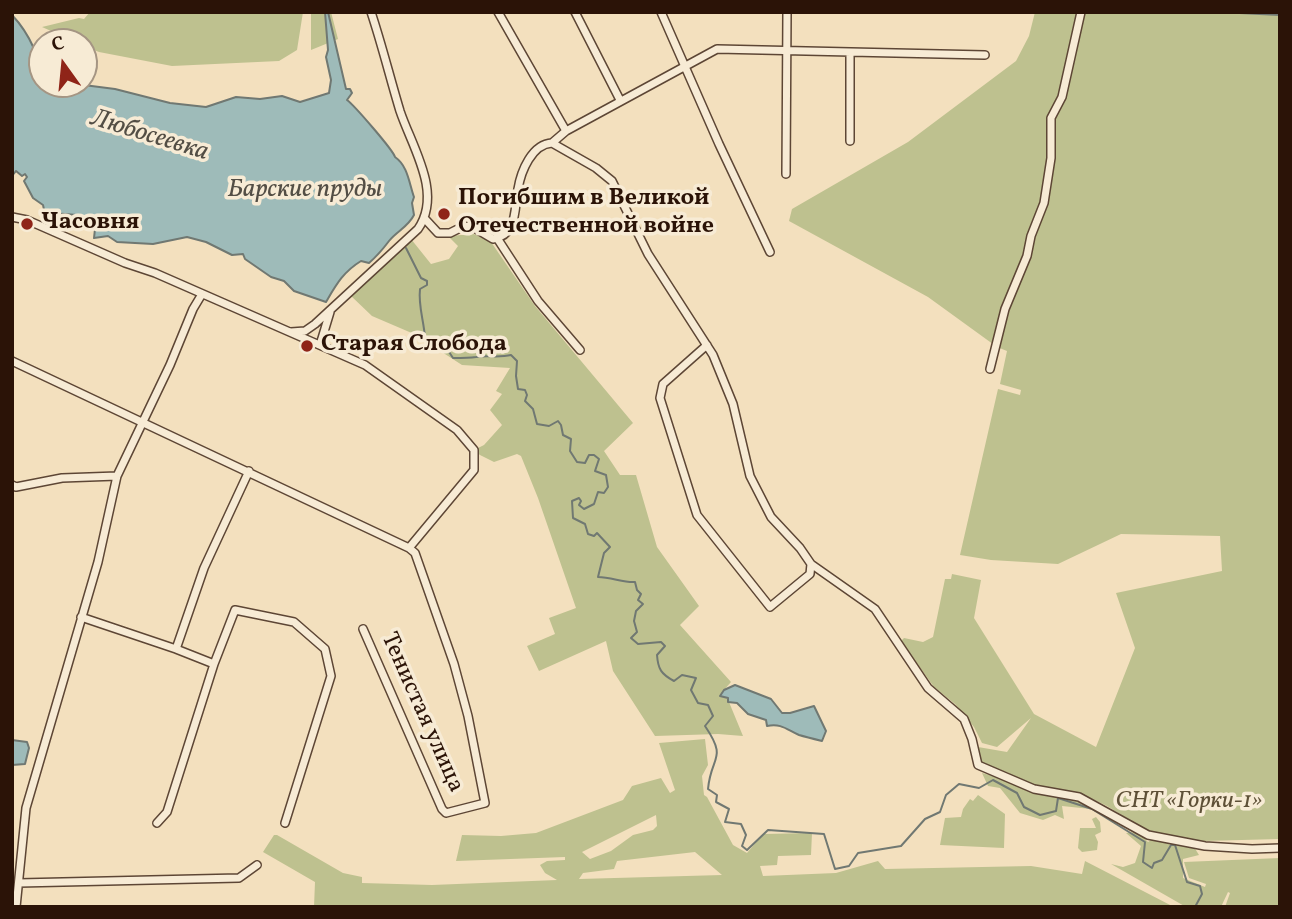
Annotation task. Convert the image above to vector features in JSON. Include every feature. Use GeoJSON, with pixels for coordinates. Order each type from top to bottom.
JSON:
{"type":"FeatureCollection","features":[{"type":"Feature","properties":{"kind":"street"},"geometry":{"type":"LineString","coordinates":[[305,335],[418,229],[425,219],[427,200],[423,167],[401,113],[371,12]]}},
{"type":"Feature","properties":{"kind":"street"},"geometry":{"type":"LineString","coordinates":[[498,12],[566,131]]}},
{"type":"Feature","properties":{"kind":"street"},"geometry":{"type":"LineString","coordinates":[[575,12],[620,100]]}},
{"type":"Feature","properties":{"kind":"street"},"geometry":{"type":"LineString","coordinates":[[661,12],[770,252]]}},
{"type":"Feature","properties":{"kind":"street"},"geometry":{"type":"LineString","coordinates":[[786,174],[787,12]]}},
{"type":"Feature","properties":{"kind":"street"},"geometry":{"type":"LineString","coordinates":[[990,369],[1005,309],[1027,256],[1031,236],[1044,203],[1051,158],[1051,118],[1062,97],[1081,12]]}},
{"type":"Feature","properties":{"kind":"street"},"geometry":{"type":"LineString","coordinates":[[425,219],[438,233],[450,233],[471,226],[493,239],[497,238],[510,230],[516,211],[518,187],[531,154],[542,146],[552,144],[566,131],[620,100],[717,49],[985,55]]}},
{"type":"Feature","properties":{"kind":"street"},"geometry":{"type":"LineString","coordinates":[[850,53],[850,141]]}},
{"type":"Feature","properties":{"kind":"street"},"geometry":{"type":"LineString","coordinates":[[552,144],[568,150],[612,181],[648,254],[707,345],[733,404],[750,477],[771,517],[811,564],[875,609],[928,688],[964,719],[978,765],[1034,789],[1079,797],[1148,835],[1205,846],[1280,848]]}},
{"type":"Feature","properties":{"kind":"street"},"geometry":{"type":"LineString","coordinates":[[12,217],[26,220],[291,332],[305,335],[320,345],[365,365],[457,430],[474,450],[474,470],[409,548],[12,361]]}},
{"type":"Feature","properties":{"kind":"street"},"geometry":{"type":"LineString","coordinates":[[497,238],[538,301],[580,350]]}},
{"type":"Feature","properties":{"kind":"street"},"geometry":{"type":"LineString","coordinates":[[16,907],[26,808],[101,550],[117,476],[192,309],[202,294]]}},
{"type":"Feature","properties":{"kind":"street"},"geometry":{"type":"LineString","coordinates":[[320,345],[330,312]]}},
{"type":"Feature","properties":{"kind":"street"},"geometry":{"type":"LineString","coordinates":[[707,345],[663,384],[660,398],[697,515],[770,607],[810,574],[811,564]]}},
{"type":"Feature","properties":{"kind":"street"},"geometry":{"type":"LineString","coordinates":[[176,649],[204,568],[249,471]]}},
{"type":"Feature","properties":{"kind":"street"},"geometry":{"type":"LineString","coordinates":[[12,485],[16,487],[62,478],[117,476]]}},
{"type":"Feature","properties":{"kind":"street","name":"Тенистая улица"},"geometry":{"type":"LineString","coordinates":[[363,629],[442,809],[446,813],[485,803],[468,716],[454,664],[415,554],[409,548]]}},
{"type":"Feature","properties":{"kind":"street"},"geometry":{"type":"LineString","coordinates":[[157,823],[167,812],[214,664],[235,610],[294,622],[325,649],[331,676],[285,823]]}},
{"type":"Feature","properties":{"kind":"street"},"geometry":{"type":"LineString","coordinates":[[81,617],[214,664]]}},
{"type":"Feature","properties":{"kind":"street"},"geometry":{"type":"LineString","coordinates":[[19,883],[239,878],[257,865]]}},
{"type":"Feature","properties":{"kind":"green space"},"geometry":{"type":"Polygon","coordinates":[[[90,12],[303,12],[297,50],[279,61],[172,66],[98,52],[98,28],[42,27],[84,19],[90,12]]]}},
{"type":"Feature","properties":{"kind":"green space"},"geometry":{"type":"Polygon","coordinates":[[[311,12],[331,12],[338,39],[311,50],[311,12]]]}},
{"type":"Feature","properties":{"kind":"green space","name":"СНТ «Горки-1»"},"geometry":{"type":"Polygon","coordinates":[[[1035,12],[1280,12],[1280,839],[1203,843],[1146,830],[1082,794],[1025,785],[1009,773],[981,763],[978,747],[1007,752],[1031,718],[997,747],[982,743],[974,727],[955,704],[934,687],[901,641],[904,638],[923,642],[933,637],[945,579],[951,579],[952,574],[981,580],[974,618],[1034,714],[1096,747],[1135,648],[1116,593],[1222,571],[1220,536],[1121,534],[1058,564],[991,560],[960,555],[998,389],[1020,395],[1021,390],[1000,384],[1007,351],[997,347],[928,297],[789,221],[792,209],[908,142],[1016,61],[1029,36],[1035,12]]]}},
{"type":"Feature","properties":{"kind":"green space"},"geometry":{"type":"Polygon","coordinates":[[[474,234],[491,242],[535,306],[633,423],[604,451],[620,475],[636,475],[657,547],[699,606],[680,625],[731,682],[724,690],[743,736],[655,736],[613,671],[606,641],[539,671],[527,646],[555,634],[549,618],[576,608],[521,456],[517,454],[494,462],[474,450],[484,445],[502,425],[490,410],[502,394],[496,391],[510,368],[462,365],[414,334],[372,316],[350,295],[411,239],[431,264],[449,259],[458,246],[448,236],[474,234]]]}},
{"type":"Feature","properties":{"kind":"green space"},"geometry":{"type":"Polygon","coordinates":[[[705,739],[708,765],[702,776],[704,795],[733,845],[747,853],[763,834],[812,833],[811,855],[778,856],[777,865],[760,866],[763,876],[836,873],[878,861],[885,869],[1031,866],[1082,874],[1085,861],[1174,907],[314,907],[315,882],[263,852],[274,835],[277,835],[343,873],[362,877],[362,883],[432,885],[557,880],[545,873],[540,865],[547,861],[565,860],[565,857],[456,861],[462,835],[536,833],[623,800],[632,786],[661,778],[670,793],[675,790],[659,743],[705,739]],[[656,815],[582,852],[590,859],[611,851],[633,835],[653,830],[657,826],[656,815]],[[695,852],[617,861],[614,869],[583,873],[579,879],[722,875],[695,852]]]}},
{"type":"Feature","properties":{"kind":"green space"},"geometry":{"type":"Polygon","coordinates":[[[982,773],[1080,800],[1091,809],[1062,806],[1064,819],[1055,815],[1043,820],[1020,813],[1000,788],[988,786],[982,773]]]}},
{"type":"Feature","properties":{"kind":"green space"},"geometry":{"type":"Polygon","coordinates":[[[978,795],[1005,814],[1004,848],[940,845],[945,818],[961,817],[970,799],[973,801],[978,795]]]}},
{"type":"Feature","properties":{"kind":"green space"},"geometry":{"type":"Polygon","coordinates":[[[1096,817],[1100,822],[1101,832],[1095,835],[1097,850],[1082,852],[1078,848],[1080,828],[1096,828],[1092,819],[1096,817]]]}},
{"type":"Feature","properties":{"kind":"green space"},"geometry":{"type":"Polygon","coordinates":[[[1138,832],[1148,842],[1151,840],[1194,847],[1199,855],[1183,859],[1183,878],[1205,887],[1206,884],[1189,878],[1184,862],[1280,858],[1280,907],[1225,907],[1230,893],[1228,892],[1221,907],[1186,907],[1111,864],[1123,867],[1135,863],[1141,846],[1126,833],[1138,832]]]}},
{"type":"Feature","properties":{"kind":"water","name":"Барские пруды"},"geometry":{"type":"Polygon","coordinates":[[[325,12],[328,12],[346,89],[350,89],[352,93],[347,100],[403,165],[414,197],[414,215],[369,263],[361,261],[349,270],[326,302],[294,291],[284,281],[271,277],[245,259],[243,254],[232,255],[206,242],[187,237],[153,244],[117,242],[108,236],[94,238],[95,229],[77,215],[52,213],[49,210],[45,214],[43,205],[33,198],[24,181],[27,177],[25,174],[22,176],[16,171],[12,176],[12,15],[28,38],[28,98],[98,98],[98,87],[170,103],[206,107],[236,97],[260,99],[282,96],[300,102],[329,93],[331,80],[326,57],[328,50],[325,12]]]}},
{"type":"Feature","properties":{"kind":"water"},"geometry":{"type":"Polygon","coordinates":[[[735,685],[771,699],[782,713],[814,706],[826,731],[822,741],[799,735],[781,726],[767,726],[766,720],[748,714],[737,703],[728,702],[728,698],[720,696],[724,690],[735,685]]]}},
{"type":"Feature","properties":{"kind":"water"},"geometry":{"type":"Polygon","coordinates":[[[12,740],[27,742],[29,748],[25,764],[12,765],[12,740]]]}},
{"type":"Feature","properties":{"kind":"waterway"},"geometry":{"type":"LineString","coordinates":[[1219,12],[1280,15]]}},
{"type":"Feature","properties":{"kind":"waterway","name":"Любосеевка"},"geometry":{"type":"LineString","coordinates":[[406,248],[421,278],[427,281],[427,285],[420,289],[425,338],[440,338],[453,358],[511,355],[517,361],[518,389],[525,390],[525,401],[533,409],[537,424],[549,426],[558,421],[563,435],[571,439],[570,451],[577,462],[585,463],[589,455],[599,459],[595,471],[606,475],[608,487],[604,493],[598,492],[594,504],[584,509],[579,505],[579,498],[572,501],[573,518],[585,524],[588,534],[594,536],[597,533],[610,547],[604,553],[598,577],[635,582],[641,594],[638,600],[643,604],[636,611],[634,621],[637,632],[631,638],[638,644],[661,642],[665,646],[657,655],[659,668],[674,681],[682,675],[696,678],[691,690],[698,703],[708,705],[713,716],[705,726],[717,752],[708,789],[717,795],[716,802],[729,809],[725,822],[741,824],[746,835],[742,846],[747,850],[768,830],[824,834],[835,869],[849,866],[858,853],[901,846],[925,819],[940,812],[946,795],[959,784],[979,788],[993,780],[1017,793],[1024,807],[1040,815],[1056,811],[1058,798],[1092,809],[1145,842],[1143,862],[1152,868],[1154,863],[1162,860],[1171,845],[1175,845],[1187,882],[1200,886],[1202,894],[1195,907]]}},
{"type":"Feature","properties":{"kind":"place","name":"Погибшим в Великой Отечественной войне"},"geometry":{"type":"Point","coordinates":[444,214]}},
{"type":"Feature","properties":{"kind":"place","name":"Часовня"},"geometry":{"type":"Point","coordinates":[27,224]}},
{"type":"Feature","properties":{"kind":"place","name":"Старая Слобода"},"geometry":{"type":"Point","coordinates":[307,346]}}]}
